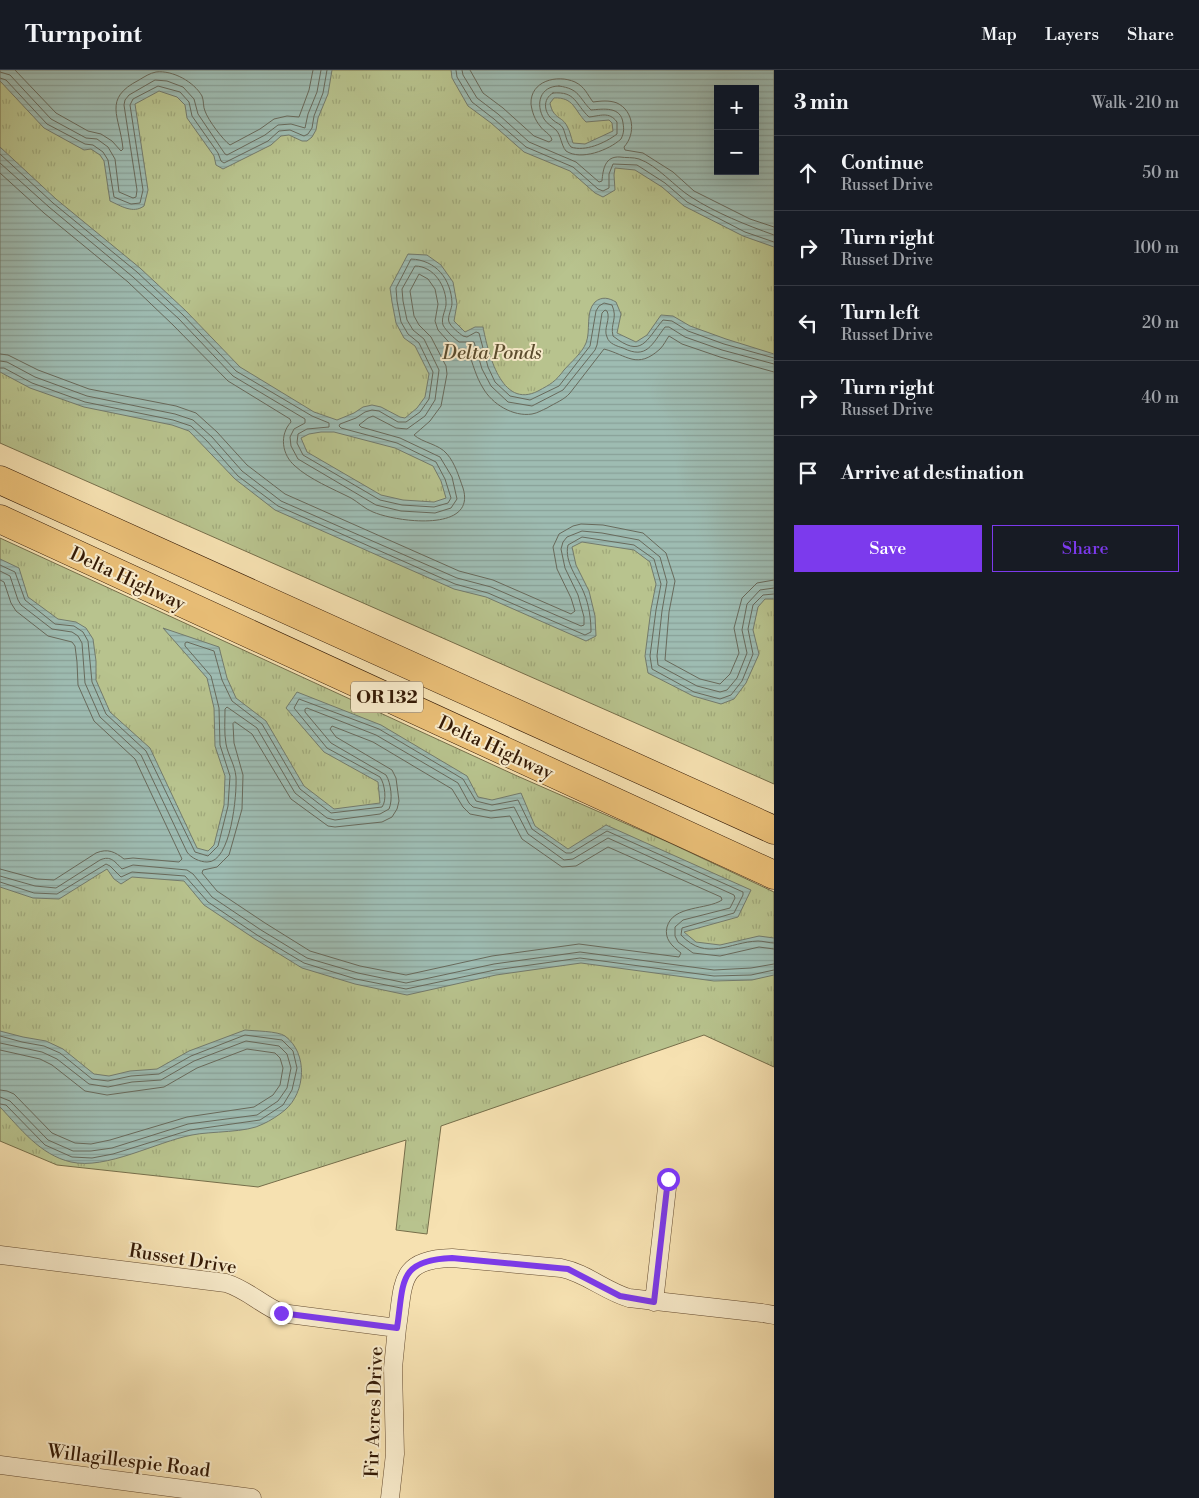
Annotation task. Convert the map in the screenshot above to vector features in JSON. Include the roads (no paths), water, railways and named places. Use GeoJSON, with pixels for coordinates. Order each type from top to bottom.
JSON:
{"type":"FeatureCollection","features":[{"type":"Feature","properties":{"kind":"highway","name":"Delta Highway"},"geometry":{"type":"LineString","coordinates":[[0,480],[774,830]]}},
{"type":"Feature","properties":{"kind":"highway","name":"Delta Highway"},"geometry":{"type":"LineString","coordinates":[[0,519],[774,875]]}},
{"type":"Feature","properties":{"kind":"street"},"geometry":{"type":"LineString","coordinates":[[654,1302],[668,1179]]}},
{"type":"Feature","properties":{"kind":"street","name":"Russet Drive"},"geometry":{"type":"LineString","coordinates":[[0,1255],[226,1283],[241,1288],[269,1308],[281,1313],[397,1328]]}},
{"type":"Feature","properties":{"kind":"street"},"geometry":{"type":"LineString","coordinates":[[397,1328],[402,1292],[408,1272],[420,1263],[440,1258],[561,1268],[576,1272],[620,1296],[654,1302],[762,1312],[774,1315]]}},
{"type":"Feature","properties":{"kind":"street","name":"Fir Acres Drive"},"geometry":{"type":"LineString","coordinates":[[390,1498],[395,1454],[393,1368],[397,1328]]}},
{"type":"Feature","properties":{"kind":"street","name":"Willagillespie Road"},"geometry":{"type":"LineString","coordinates":[[0,1464],[252,1498]]}},
{"type":"Feature","properties":{"kind":"water"},"geometry":{"type":"Polygon","coordinates":[[[0,70],[332,70],[328,94],[312,137],[307,141],[302,141],[289,135],[281,136],[271,145],[223,169],[216,165],[214,156],[187,118],[185,105],[177,97],[159,91],[135,104],[148,190],[144,206],[131,209],[110,201],[104,161],[100,155],[91,149],[84,150],[44,128],[0,81],[0,70]]]}},
{"type":"Feature","properties":{"kind":"water"},"geometry":{"type":"Polygon","coordinates":[[[451,70],[774,70],[774,247],[743,236],[684,206],[662,187],[635,170],[615,168],[615,190],[603,197],[595,193],[570,171],[524,152],[468,106],[452,78],[451,70]],[[554,98],[550,103],[551,108],[555,115],[563,120],[567,126],[573,143],[585,144],[613,131],[612,123],[609,120],[586,122],[570,102],[561,98],[554,98]]]}},
{"type":"Feature","properties":{"kind":"water"},"geometry":{"type":"Polygon","coordinates":[[[0,147],[56,199],[140,268],[186,311],[240,367],[314,412],[337,420],[363,407],[372,405],[405,418],[417,408],[425,397],[429,374],[415,346],[404,338],[396,323],[390,288],[408,254],[427,255],[441,265],[453,282],[457,304],[454,321],[465,332],[475,327],[483,327],[488,350],[498,376],[514,393],[525,395],[538,391],[555,380],[586,343],[590,311],[595,302],[600,299],[606,298],[616,302],[621,314],[617,333],[636,342],[647,335],[661,315],[673,316],[690,326],[774,354],[774,599],[765,599],[758,607],[753,630],[759,654],[746,683],[734,699],[721,704],[693,696],[648,673],[645,656],[656,584],[650,562],[634,550],[582,542],[572,547],[576,565],[589,591],[595,616],[596,636],[586,641],[486,597],[454,589],[275,510],[235,479],[189,431],[172,425],[84,407],[30,388],[0,372],[0,147]],[[334,432],[309,434],[301,438],[307,452],[381,495],[403,500],[434,502],[446,498],[441,481],[433,466],[395,448],[334,432]]]}},
{"type":"Feature","properties":{"kind":"water"},"geometry":{"type":"Polygon","coordinates":[[[0,559],[19,568],[28,597],[58,619],[76,622],[86,628],[93,639],[96,680],[110,712],[150,748],[197,848],[208,851],[214,845],[224,805],[225,776],[215,746],[214,708],[207,678],[163,628],[219,647],[227,678],[236,698],[266,721],[304,786],[334,809],[380,803],[378,782],[324,752],[286,708],[297,692],[381,725],[467,776],[478,797],[492,800],[521,793],[535,826],[568,849],[606,825],[751,890],[738,917],[684,932],[696,942],[720,945],[759,936],[774,938],[774,975],[752,980],[714,981],[581,963],[496,975],[407,995],[355,984],[302,968],[204,905],[184,881],[132,877],[121,884],[114,879],[107,869],[59,899],[33,898],[0,887],[0,559]]]}},
{"type":"Feature","properties":{"kind":"water"},"geometry":{"type":"Polygon","coordinates":[[[245,1030],[282,1034],[292,1043],[298,1052],[301,1062],[302,1073],[300,1083],[292,1102],[277,1116],[256,1127],[178,1138],[115,1159],[100,1162],[71,1162],[40,1147],[0,1107],[0,1031],[46,1041],[63,1049],[94,1074],[109,1076],[130,1071],[157,1069],[189,1051],[245,1030]]]}},
{"type":"Feature","properties":{"kind":"park label","name":"Delta Ponds"},"geometry":{"type":"Point","coordinates":[492,352]}}]}
